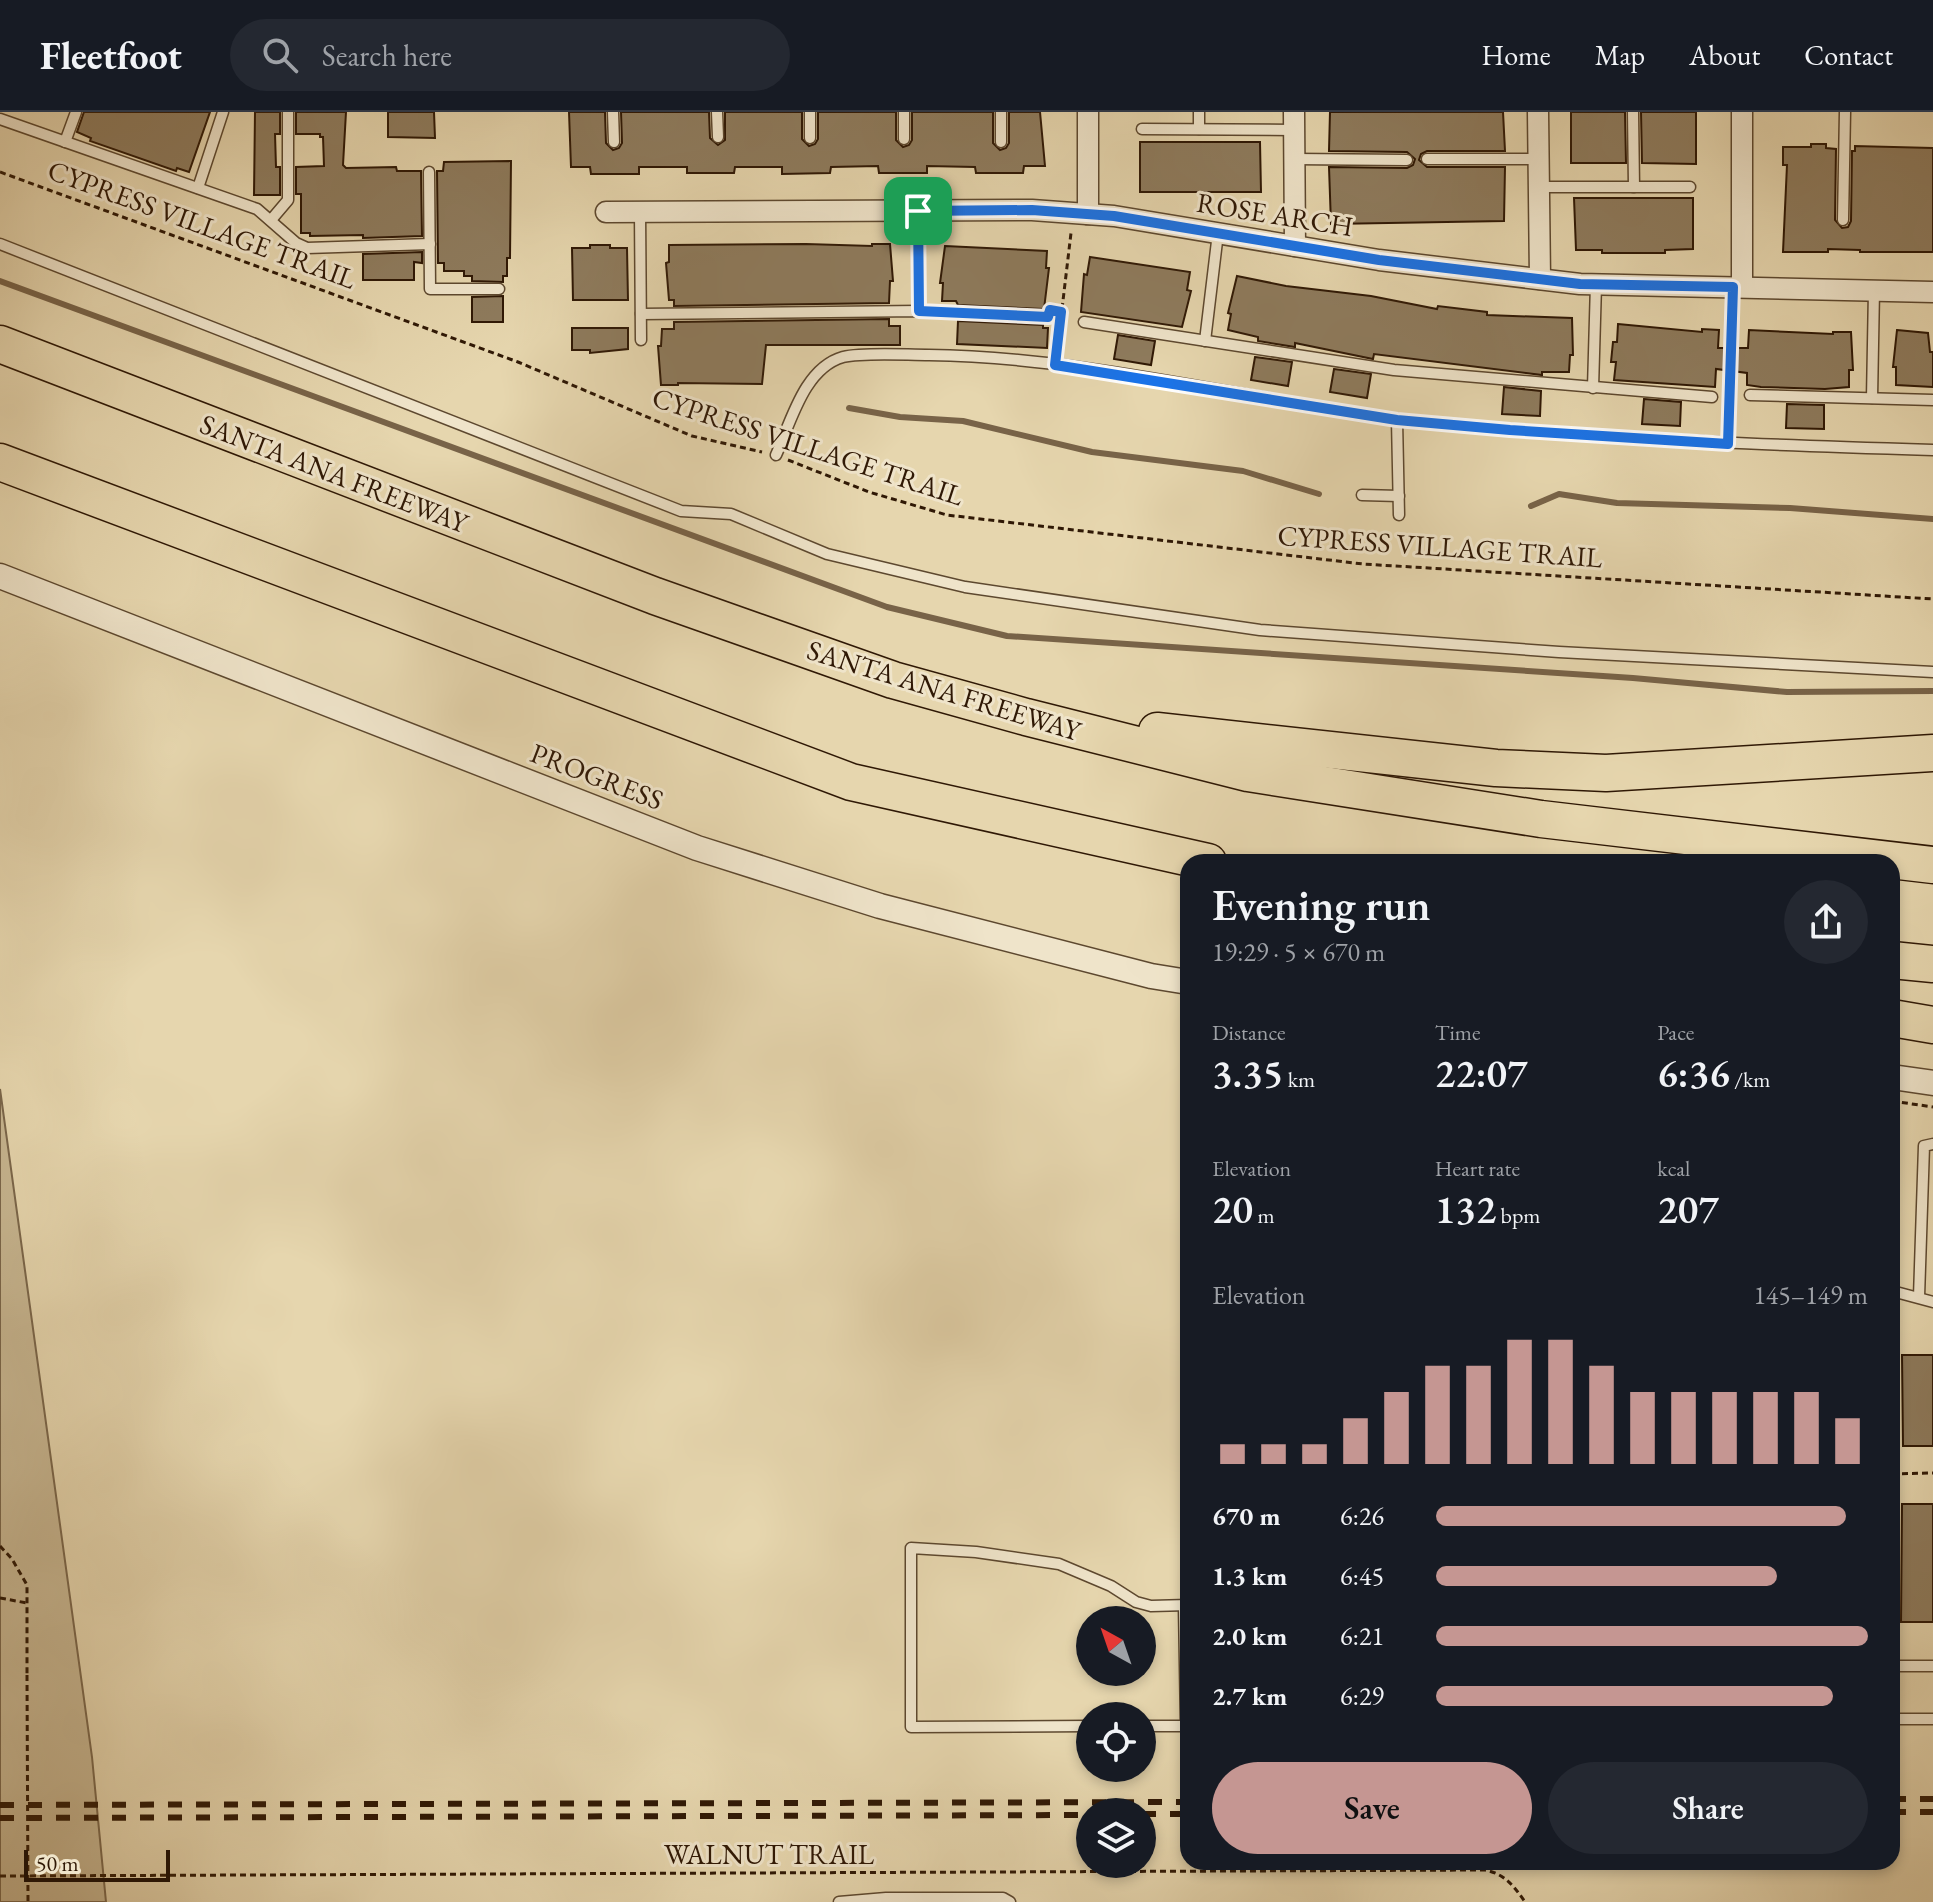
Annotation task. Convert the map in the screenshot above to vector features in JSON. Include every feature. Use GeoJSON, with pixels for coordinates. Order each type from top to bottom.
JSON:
{"type":"FeatureCollection","features":[{"type":"Feature","properties":{"kind":"highway","name":"SANTA ANA FREEWAY"},"geometry":{"type":"LineString","coordinates":[[0,344],[655,596],[893,680],[1026,717],[1248,773],[1541,819],[1837,854]]}},
{"type":"Feature","properties":{"kind":"highway"},"geometry":{"type":"LineString","coordinates":[[0,462],[851,782],[1180,856]]}},
{"type":"Feature","properties":{"kind":"highway"},"geometry":{"type":"LineString","coordinates":[[1026,717],[1496,768],[1606,773],[1933,753]]}},
{"type":"Feature","properties":{"kind":"highway"},"geometry":{"type":"LineString","coordinates":[[1828,853],[1933,853]]}},
{"type":"Feature","properties":{"kind":"highway","name":"SANTA ANA FREEWAY"},"geometry":{"type":"LineString","coordinates":[[1900,861],[1933,865]]}},
{"type":"Feature","properties":{"kind":"highway"},"geometry":{"type":"LineString","coordinates":[[1900,961],[1933,964]]}},
{"type":"Feature","properties":{"kind":"highway"},"geometry":{"type":"LineString","coordinates":[[1900,1019],[1933,1025]]}},
{"type":"Feature","properties":{"kind":"street"},"geometry":{"type":"LineString","coordinates":[[1081,213],[1088,112]]}},
{"type":"Feature","properties":{"kind":"street"},"geometry":{"type":"LineString","coordinates":[[1538,112],[1540,279]]}},
{"type":"Feature","properties":{"kind":"street"},"geometry":{"type":"LineString","coordinates":[[1738,287],[1742,112]]}},
{"type":"Feature","properties":{"kind":"street"},"geometry":{"type":"LineString","coordinates":[[1294,121],[1295,246]]}},
{"type":"Feature","properties":{"kind":"street","name":"ROSE ARCH"},"geometry":{"type":"LineString","coordinates":[[606,212],[1032,210],[1081,213],[1379,260],[1540,279],[1596,284],[1933,292]]}},
{"type":"Feature","properties":{"kind":"street","name":"PROGRESS"},"geometry":{"type":"LineString","coordinates":[[0,576],[697,848],[880,906],[1151,976],[1180,981]]}},
{"type":"Feature","properties":{"kind":"street"},"geometry":{"type":"LineString","coordinates":[[1900,1078],[1933,1083]]}},
{"type":"Feature","properties":{"kind":"lane"},"geometry":{"type":"LineString","coordinates":[[65,142],[76,112]]}},
{"type":"Feature","properties":{"kind":"lane"},"geometry":{"type":"LineString","coordinates":[[198,188],[223,112]]}},
{"type":"Feature","properties":{"kind":"lane"},"geometry":{"type":"LineString","coordinates":[[271,220],[288,200],[288,112]]}},
{"type":"Feature","properties":{"kind":"lane"},"geometry":{"type":"LineString","coordinates":[[613,112],[614,142]]}},
{"type":"Feature","properties":{"kind":"lane"},"geometry":{"type":"LineString","coordinates":[[717,112],[718,137]]}},
{"type":"Feature","properties":{"kind":"lane"},"geometry":{"type":"LineString","coordinates":[[810,112],[810,138]]}},
{"type":"Feature","properties":{"kind":"lane"},"geometry":{"type":"LineString","coordinates":[[904,112],[904,139]]}},
{"type":"Feature","properties":{"kind":"lane"},"geometry":{"type":"LineString","coordinates":[[1001,112],[1001,142]]}},
{"type":"Feature","properties":{"kind":"lane"},"geometry":{"type":"LineString","coordinates":[[1199,112],[1199,129]]}},
{"type":"Feature","properties":{"kind":"lane"},"geometry":{"type":"LineString","coordinates":[[1633,112],[1634,187]]}},
{"type":"Feature","properties":{"kind":"lane"},"geometry":{"type":"LineString","coordinates":[[1843,220],[1845,112]]}},
{"type":"Feature","properties":{"kind":"lane"},"geometry":{"type":"LineString","coordinates":[[0,119],[257,209],[296,243],[307,248],[430,244]]}},
{"type":"Feature","properties":{"kind":"lane"},"geometry":{"type":"LineString","coordinates":[[1142,129],[1199,129],[1294,121]]}},
{"type":"Feature","properties":{"kind":"lane"},"geometry":{"type":"LineString","coordinates":[[1294,159],[1407,160]]}},
{"type":"Feature","properties":{"kind":"lane"},"geometry":{"type":"LineString","coordinates":[[1427,159],[1539,159]]}},
{"type":"Feature","properties":{"kind":"lane"},"geometry":{"type":"LineString","coordinates":[[429,172],[430,289],[499,289]]}},
{"type":"Feature","properties":{"kind":"lane"},"geometry":{"type":"LineString","coordinates":[[1539,187],[1690,187]]}},
{"type":"Feature","properties":{"kind":"lane"},"geometry":{"type":"LineString","coordinates":[[918,211],[919,311]]}},
{"type":"Feature","properties":{"kind":"lane"},"geometry":{"type":"LineString","coordinates":[[640,212],[641,340]]}},
{"type":"Feature","properties":{"kind":"lane"},"geometry":{"type":"LineString","coordinates":[[1205,341],[1218,233]]}},
{"type":"Feature","properties":{"kind":"lane"},"geometry":{"type":"LineString","coordinates":[[0,244],[681,511],[731,514],[827,554],[965,587],[1260,630],[1559,652],[1933,672]]}},
{"type":"Feature","properties":{"kind":"lane"},"geometry":{"type":"LineString","coordinates":[[1593,388],[1596,284]]}},
{"type":"Feature","properties":{"kind":"lane"},"geometry":{"type":"LineString","coordinates":[[1872,398],[1874,290]]}},
{"type":"Feature","properties":{"kind":"lane"},"geometry":{"type":"LineString","coordinates":[[641,314],[919,311],[1048,317]]}},
{"type":"Feature","properties":{"kind":"lane"},"geometry":{"type":"LineString","coordinates":[[1084,322],[1394,370],[1712,397]]}},
{"type":"Feature","properties":{"kind":"lane"},"geometry":{"type":"LineString","coordinates":[[776,455],[808,385],[828,363],[845,357],[978,356],[1055,365],[1397,420],[1728,444],[1933,450]]}},
{"type":"Feature","properties":{"kind":"lane"},"geometry":{"type":"LineString","coordinates":[[1750,395],[1933,400]]}},
{"type":"Feature","properties":{"kind":"lane"},"geometry":{"type":"LineString","coordinates":[[1397,420],[1399,515]]}},
{"type":"Feature","properties":{"kind":"lane"},"geometry":{"type":"LineString","coordinates":[[1362,495],[1399,496]]}},
{"type":"Feature","properties":{"kind":"lane"},"geometry":{"type":"LineString","coordinates":[[1919,1297],[1924,1146],[1933,1144]]}},
{"type":"Feature","properties":{"kind":"lane"},"geometry":{"type":"LineString","coordinates":[[1900,1293],[1933,1302]]}},
{"type":"Feature","properties":{"kind":"lane"},"geometry":{"type":"LineString","coordinates":[[1076,1726],[911,1727],[911,1548],[976,1552],[1059,1564],[1111,1586],[1136,1602],[1151,1606],[1180,1605]]}},
{"type":"Feature","properties":{"kind":"lane"},"geometry":{"type":"LineString","coordinates":[[1900,1666],[1933,1666]]}},
{"type":"Feature","properties":{"kind":"lane"},"geometry":{"type":"LineString","coordinates":[[1900,1719],[1933,1719]]}},
{"type":"Feature","properties":{"kind":"lane"},"geometry":{"type":"LineString","coordinates":[[1156,1726],[1180,1726]]}},
{"type":"Feature","properties":{"kind":"lane"},"geometry":{"type":"LineString","coordinates":[[839,1902],[886,1898],[1003,1898],[1010,1902]]}},
{"type":"Feature","properties":{"kind":"path","name":"CYPRESS VILLAGE TRAIL"},"geometry":{"type":"LineString","coordinates":[[0,172],[518,362],[692,436],[776,455],[869,492],[947,515],[1363,564],[1933,599]]}},
{"type":"Feature","properties":{"kind":"path"},"geometry":{"type":"LineString","coordinates":[[1055,365],[1061,312],[1081,213]]}},
{"type":"Feature","properties":{"kind":"path"},"geometry":{"type":"LineString","coordinates":[[1728,444],[1738,287]]}},
{"type":"Feature","properties":{"kind":"path"},"geometry":{"type":"LineString","coordinates":[[1048,317],[1050,310],[1079,316],[1084,322]]}},
{"type":"Feature","properties":{"kind":"path"},"geometry":{"type":"LineString","coordinates":[[1712,397],[1713,391],[1747,390],[1750,395]]}},
{"type":"Feature","properties":{"kind":"path"},"geometry":{"type":"LineString","coordinates":[[1900,1102],[1933,1107]]}},
{"type":"Feature","properties":{"kind":"path"},"geometry":{"type":"LineString","coordinates":[[1900,1474],[1933,1473]]}},
{"type":"Feature","properties":{"kind":"path"},"geometry":{"type":"LineString","coordinates":[[0,1546],[12,1559],[27,1585],[28,1902]]}},
{"type":"Feature","properties":{"kind":"path"},"geometry":{"type":"LineString","coordinates":[[0,1598],[27,1603]]}},
{"type":"Feature","properties":{"kind":"path","name":"WALNUT TRAIL"},"geometry":{"type":"LineString","coordinates":[[0,1876],[1485,1870],[1511,1882],[1525,1902]]}},
{"type":"Feature","properties":{"kind":"shaded area"},"geometry":{"type":"Polygon","coordinates":[[[0,1089],[92,1757],[106,1902],[0,1902],[0,1089]]]}},
{"type":"Feature","properties":{"kind":"building"},"geometry":{"type":"Polygon","coordinates":[[[84,112],[210,112],[189,172],[177,168],[176,171],[90,141],[91,138],[77,132],[84,112]]]}},
{"type":"Feature","properties":{"kind":"building"},"geometry":{"type":"Polygon","coordinates":[[[255,112],[280,112],[280,134],[275,134],[280,195],[254,195],[255,112]]]}},
{"type":"Feature","properties":{"kind":"building"},"geometry":{"type":"Polygon","coordinates":[[[296,112],[346,112],[343,165],[346,168],[396,167],[397,171],[421,171],[422,236],[363,238],[363,235],[310,236],[310,233],[301,233],[301,194],[296,194],[296,167],[324,166],[323,137],[320,134],[296,134],[296,112]]]}},
{"type":"Feature","properties":{"kind":"building"},"geometry":{"type":"Polygon","coordinates":[[[388,112],[434,112],[435,138],[388,137],[388,112]]]}},
{"type":"Feature","properties":{"kind":"building"},"geometry":{"type":"Polygon","coordinates":[[[569,112],[605,112],[606,143],[613,150],[622,143],[621,112],[709,112],[710,138],[718,145],[725,140],[725,112],[802,112],[802,139],[809,146],[818,139],[818,112],[896,112],[896,140],[903,147],[912,140],[912,112],[993,112],[993,143],[1000,150],[1009,143],[1009,112],[1040,112],[1045,166],[1024,166],[1023,173],[976,173],[975,167],[927,166],[927,173],[879,173],[878,166],[831,167],[830,173],[782,174],[782,167],[735,167],[734,173],[687,173],[687,167],[639,167],[639,174],[591,174],[590,167],[571,167],[569,112]]]}},
{"type":"Feature","properties":{"kind":"building"},"geometry":{"type":"Polygon","coordinates":[[[1330,112],[1503,112],[1505,151],[1427,151],[1421,154],[1419,160],[1427,167],[1505,167],[1504,221],[1331,224],[1329,167],[1407,168],[1413,165],[1415,159],[1407,152],[1329,151],[1330,112]]]}},
{"type":"Feature","properties":{"kind":"building"},"geometry":{"type":"Polygon","coordinates":[[[1571,112],[1625,112],[1626,163],[1571,163],[1571,112]]]}},
{"type":"Feature","properties":{"kind":"building"},"geometry":{"type":"Polygon","coordinates":[[[1641,112],[1696,112],[1696,164],[1642,163],[1641,112]]]}},
{"type":"Feature","properties":{"kind":"building"},"geometry":{"type":"Polygon","coordinates":[[[1140,142],[1260,142],[1261,192],[1140,192],[1140,142]]]}},
{"type":"Feature","properties":{"kind":"building"},"geometry":{"type":"Polygon","coordinates":[[[1811,144],[1826,144],[1826,148],[1836,149],[1835,220],[1842,228],[1848,227],[1851,221],[1852,151],[1855,151],[1855,146],[1933,148],[1933,252],[1828,249],[1828,252],[1783,252],[1787,165],[1783,165],[1783,147],[1811,147],[1811,144]]]}},
{"type":"Feature","properties":{"kind":"building"},"geometry":{"type":"Polygon","coordinates":[[[511,161],[507,276],[503,276],[503,282],[472,281],[472,276],[464,276],[464,271],[444,271],[444,263],[438,263],[437,171],[443,171],[444,162],[511,161]]]}},
{"type":"Feature","properties":{"kind":"building"},"geometry":{"type":"Polygon","coordinates":[[[1574,198],[1693,198],[1693,249],[1665,250],[1665,253],[1576,250],[1574,198]]]}},
{"type":"Feature","properties":{"kind":"building"},"geometry":{"type":"Polygon","coordinates":[[[890,244],[893,281],[890,281],[889,303],[674,306],[674,300],[669,300],[666,263],[669,262],[669,245],[890,244]]]}},
{"type":"Feature","properties":{"kind":"building"},"geometry":{"type":"Polygon","coordinates":[[[590,245],[627,248],[628,300],[573,300],[572,248],[590,248],[590,245]]]}},
{"type":"Feature","properties":{"kind":"building"},"geometry":{"type":"Polygon","coordinates":[[[945,246],[1047,251],[1046,268],[1049,268],[1044,309],[958,305],[956,301],[942,301],[943,283],[940,283],[945,246]]]}},
{"type":"Feature","properties":{"kind":"building"},"geometry":{"type":"Polygon","coordinates":[[[422,252],[422,263],[414,262],[414,280],[363,280],[363,254],[422,252]]]}},
{"type":"Feature","properties":{"kind":"building"},"geometry":{"type":"Polygon","coordinates":[[[1090,257],[1190,272],[1187,290],[1191,291],[1182,327],[1081,312],[1084,274],[1087,275],[1090,257]]]}},
{"type":"Feature","properties":{"kind":"building"},"geometry":{"type":"Polygon","coordinates":[[[1237,276],[1437,309],[1438,306],[1487,312],[1487,315],[1572,318],[1573,355],[1570,355],[1569,372],[1542,372],[1542,375],[1374,354],[1373,359],[1295,343],[1295,347],[1258,341],[1258,337],[1228,330],[1231,314],[1228,313],[1237,276]]]}},
{"type":"Feature","properties":{"kind":"building"},"geometry":{"type":"Polygon","coordinates":[[[503,296],[503,322],[472,322],[472,297],[503,296]]]}},
{"type":"Feature","properties":{"kind":"building"},"geometry":{"type":"Polygon","coordinates":[[[889,319],[889,326],[900,326],[900,345],[766,345],[762,384],[661,385],[658,346],[661,346],[662,329],[674,329],[674,322],[889,319]]]}},
{"type":"Feature","properties":{"kind":"building"},"geometry":{"type":"Polygon","coordinates":[[[958,321],[1043,325],[1043,328],[1048,328],[1047,348],[957,344],[958,321]]]}},
{"type":"Feature","properties":{"kind":"building"},"geometry":{"type":"Polygon","coordinates":[[[1618,324],[1702,332],[1702,329],[1719,330],[1718,348],[1748,348],[1749,330],[1851,332],[1853,370],[1849,370],[1849,387],[1825,389],[1747,385],[1747,373],[1716,369],[1715,387],[1614,380],[1616,362],[1611,362],[1618,324]]]}},
{"type":"Feature","properties":{"kind":"building"},"geometry":{"type":"Polygon","coordinates":[[[572,328],[628,328],[628,349],[590,353],[590,350],[572,350],[572,328]]]}},
{"type":"Feature","properties":{"kind":"building"},"geometry":{"type":"Polygon","coordinates":[[[1897,330],[1928,333],[1930,352],[1933,352],[1933,387],[1896,385],[1896,367],[1893,367],[1897,330]]]}},
{"type":"Feature","properties":{"kind":"building"},"geometry":{"type":"Polygon","coordinates":[[[1118,335],[1155,341],[1151,365],[1114,359],[1118,335]]]}},
{"type":"Feature","properties":{"kind":"building"},"geometry":{"type":"Polygon","coordinates":[[[1255,357],[1292,362],[1288,386],[1251,380],[1255,357]]]}},
{"type":"Feature","properties":{"kind":"building"},"geometry":{"type":"Polygon","coordinates":[[[1334,369],[1371,374],[1367,398],[1330,392],[1334,369]]]}},
{"type":"Feature","properties":{"kind":"building"},"geometry":{"type":"Polygon","coordinates":[[[1504,387],[1541,391],[1540,416],[1502,414],[1504,387]]]}},
{"type":"Feature","properties":{"kind":"building"},"geometry":{"type":"Polygon","coordinates":[[[1644,399],[1681,402],[1680,426],[1642,424],[1644,399]]]}},
{"type":"Feature","properties":{"kind":"building"},"geometry":{"type":"Polygon","coordinates":[[[1787,404],[1824,405],[1824,429],[1786,428],[1787,404]]]}},
{"type":"Feature","properties":{"kind":"building"},"geometry":{"type":"Polygon","coordinates":[[[1902,1355],[1933,1355],[1933,1446],[1903,1446],[1902,1355]]]}},
{"type":"Feature","properties":{"kind":"building"},"geometry":{"type":"Polygon","coordinates":[[[1902,1504],[1933,1504],[1933,1622],[1901,1622],[1902,1504]]]}},
{"type":"Feature","properties":{"kind":"waterway"},"geometry":{"type":"LineString","coordinates":[[0,281],[887,607],[1007,636],[1633,678],[1787,692],[1933,691]]}},
{"type":"Feature","properties":{"kind":"waterway"},"geometry":{"type":"LineString","coordinates":[[849,408],[900,417],[963,421],[1092,452],[1243,471],[1319,494]]}},
{"type":"Feature","properties":{"kind":"waterway"},"geometry":{"type":"LineString","coordinates":[[1531,506],[1559,494],[1617,503],[1790,508],[1933,519]]}},
{"type":"Feature","properties":{"kind":"railway"},"geometry":{"type":"LineString","coordinates":[[1900,1799],[1933,1799]]}},
{"type":"Feature","properties":{"kind":"railway"},"geometry":{"type":"LineString","coordinates":[[0,1805],[1180,1802]]}},
{"type":"Feature","properties":{"kind":"railway"},"geometry":{"type":"LineString","coordinates":[[1900,1812],[1933,1812]]}},
{"type":"Feature","properties":{"kind":"railway"},"geometry":{"type":"LineString","coordinates":[[1156,1814],[1180,1814]]}},
{"type":"Feature","properties":{"kind":"railway"},"geometry":{"type":"LineString","coordinates":[[0,1818],[1076,1815]]}},
{"type":"Feature","properties":{"kind":"route"},"geometry":{"type":"LineString","coordinates":[[1032,210],[1114,216],[1379,260],[1580,284],[1733,287],[1728,444],[1397,420],[1055,365],[1061,312],[1050,310],[1048,317],[919,311],[918,211],[1032,210]]}}]}
